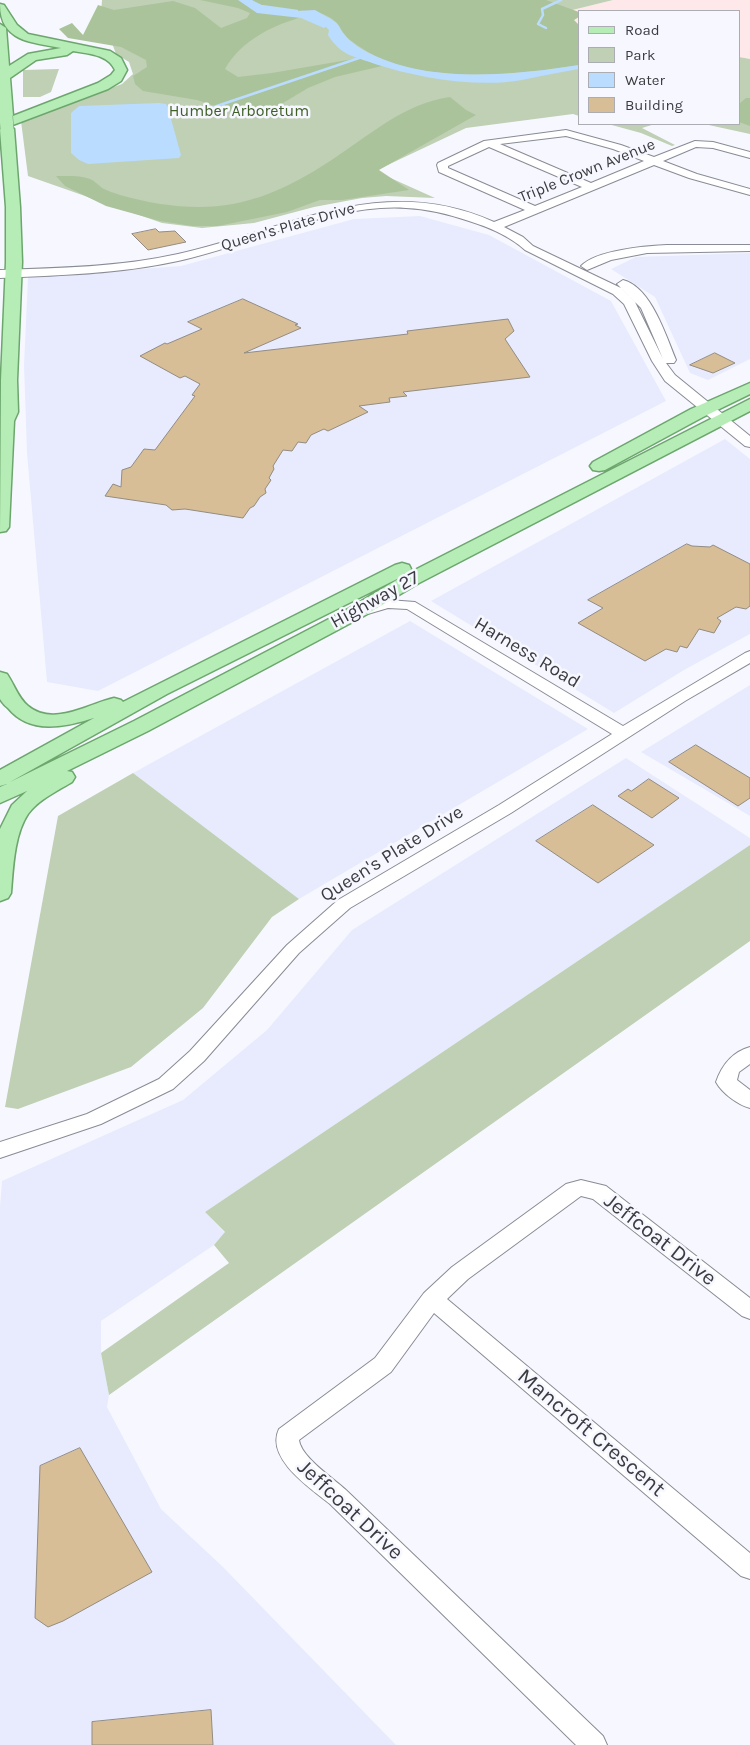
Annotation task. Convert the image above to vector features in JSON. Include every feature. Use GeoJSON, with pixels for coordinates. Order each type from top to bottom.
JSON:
{"type":"FeatureCollection","features":[{"type":"Feature","properties":{"kind":"main road"},"geometry":{"type":"LineString","coordinates":[[0,8],[12,27],[24,37],[98,52],[117,61],[121,70],[116,78],[103,86],[3,123]]}},
{"type":"Feature","properties":{"kind":"main road"},"geometry":{"type":"LineString","coordinates":[[0,28],[4,77],[3,123],[10,412],[6,421],[0,527]]}},
{"type":"Feature","properties":{"kind":"main road"},"geometry":{"type":"LineString","coordinates":[[2,50],[24,37]]}},
{"type":"Feature","properties":{"kind":"main road"},"geometry":{"type":"LineString","coordinates":[[3,123],[101,81],[111,74],[113,68],[112,63],[93,54],[74,51],[56,52],[25,60],[4,77]]}},
{"type":"Feature","properties":{"kind":"main road","name":"Highway 27"},"geometry":{"type":"LineString","coordinates":[[0,796],[141,726],[355,613],[412,579],[718,412],[750,388]]}},
{"type":"Feature","properties":{"kind":"main road","name":"Highway 27"},"geometry":{"type":"LineString","coordinates":[[0,779],[160,690],[437,551],[718,412],[750,404]]}},
{"type":"Feature","properties":{"kind":"main road"},"geometry":{"type":"LineString","coordinates":[[0,678],[5,692],[16,708],[38,720],[58,722],[160,690]]}},
{"type":"Feature","properties":{"kind":"main road"},"geometry":{"type":"LineString","coordinates":[[0,893],[2,864],[10,833],[20,810],[41,793],[141,726]]}},
{"type":"Feature","properties":{"kind":"street"},"geometry":{"type":"LineString","coordinates":[[535,210],[443,170],[442,165],[488,143],[558,134],[573,134],[626,150],[693,176],[750,192]]}},
{"type":"Feature","properties":{"kind":"street"},"geometry":{"type":"LineString","coordinates":[[488,143],[592,187]]}},
{"type":"Feature","properties":{"kind":"street","name":"Triple Crown Avenue"},"geometry":{"type":"LineString","coordinates":[[494,227],[698,144],[713,144],[750,155]]}},
{"type":"Feature","properties":{"kind":"street","name":"Queen's Plate Drive"},"geometry":{"type":"LineString","coordinates":[[7,271],[76,269],[138,264],[178,258],[338,211],[382,204],[430,206],[464,214],[524,242],[530,248],[625,285],[638,295],[648,307],[673,366],[750,443]]}},
{"type":"Feature","properties":{"kind":"street"},"geometry":{"type":"LineString","coordinates":[[589,270],[620,258],[669,250],[750,248]]}},
{"type":"Feature","properties":{"kind":"street","name":"Queen's Plate Drive"},"geometry":{"type":"LineString","coordinates":[[589,270],[629,302],[658,361],[670,378],[718,412],[750,431]]}},
{"type":"Feature","properties":{"kind":"street"},"geometry":{"type":"LineString","coordinates":[[644,332],[658,332]]}},
{"type":"Feature","properties":{"kind":"street"},"geometry":{"type":"LineString","coordinates":[[410,606],[404,592],[412,579]]}},
{"type":"Feature","properties":{"kind":"street","name":"Harness Road"},"geometry":{"type":"LineString","coordinates":[[355,613],[388,604],[410,606],[624,734]]}},
{"type":"Feature","properties":{"kind":"street","name":"Queen's Plate Drive"},"geometry":{"type":"LineString","coordinates":[[0,1150],[94,1119],[166,1084],[197,1056],[294,949],[344,904],[505,809],[679,698],[750,656]]}},
{"type":"Feature","properties":{"kind":"street"},"geometry":{"type":"LineString","coordinates":[[750,1054],[731,1068],[726,1082],[750,1100]]}},
{"type":"Feature","properties":{"kind":"street","name":"Jeffcoat Drive"},"geometry":{"type":"LineString","coordinates":[[594,1745],[338,1497],[302,1466],[289,1451],[287,1436],[383,1365],[432,1299],[460,1273],[573,1190],[582,1188],[599,1192],[750,1310]]}},
{"type":"Feature","properties":{"kind":"street","name":"Mancroft Crescent"},"geometry":{"type":"LineString","coordinates":[[432,1299],[750,1568]]}},
{"type":"Feature","properties":{"kind":"shaded area"},"geometry":{"type":"Polygon","coordinates":[[[613,0],[750,0],[750,59],[740,57],[740,10],[578,10],[578,28],[551,15],[613,0]]]}},
{"type":"Feature","properties":{"kind":"shaded area"},"geometry":{"type":"Polygon","coordinates":[[[420,216],[489,235],[611,301],[666,401],[98,691],[47,682],[27,453],[24,365],[28,277],[181,266],[354,219],[420,216]]]}},
{"type":"Feature","properties":{"kind":"shaded area"},"geometry":{"type":"Polygon","coordinates":[[[750,253],[750,359],[708,380],[690,373],[655,297],[611,269],[636,257],[750,253]]]}},
{"type":"Feature","properties":{"kind":"shaded area"},"geometry":{"type":"Polygon","coordinates":[[[725,439],[750,459],[750,634],[684,670],[614,713],[431,601],[725,439]]]}},
{"type":"Feature","properties":{"kind":"shaded area"},"geometry":{"type":"Polygon","coordinates":[[[410,621],[588,729],[299,899],[133,773],[410,621]]]}},
{"type":"Feature","properties":{"kind":"shaded area"},"geometry":{"type":"Polygon","coordinates":[[[750,685],[750,816],[641,752],[750,685]]]}},
{"type":"Feature","properties":{"kind":"shaded area"},"geometry":{"type":"Polygon","coordinates":[[[626,758],[750,838],[750,845],[205,1212],[225,1233],[214,1245],[101,1321],[101,1353],[109,1395],[107,1407],[161,1509],[223,1567],[396,1745],[0,1745],[0,1207],[2,1181],[183,1100],[267,1030],[352,930],[626,758]]]}},
{"type":"Feature","properties":{"kind":"green space","name":"Humber Arboretum"},"geometry":{"type":"Polygon","coordinates":[[[102,0],[613,0],[552,15],[578,28],[578,116],[573,114],[466,128],[375,171],[435,198],[386,196],[362,198],[314,207],[254,223],[202,228],[162,223],[28,176],[21,121],[122,84],[133,74],[129,62],[116,54],[101,13],[102,0]]]}},
{"type":"Feature","properties":{"kind":"green space"},"geometry":{"type":"Polygon","coordinates":[[[200,0],[546,0],[578,12],[578,18],[574,20],[578,24],[578,65],[534,71],[484,74],[434,72],[411,68],[384,60],[364,50],[348,38],[336,22],[323,14],[313,11],[297,11],[305,16],[271,29],[250,41],[240,49],[225,69],[238,77],[359,58],[382,66],[335,77],[308,88],[273,109],[241,115],[197,100],[143,91],[135,84],[133,76],[147,67],[146,60],[121,47],[68,38],[59,29],[72,23],[83,35],[98,5],[114,10],[173,1],[195,8],[221,28],[247,18],[250,13],[238,8],[200,0]]]}},
{"type":"Feature","properties":{"kind":"green space"},"geometry":{"type":"Polygon","coordinates":[[[740,57],[750,59],[750,134],[709,125],[740,125],[740,57]]]}},
{"type":"Feature","properties":{"kind":"green space"},"geometry":{"type":"Polygon","coordinates":[[[59,69],[51,92],[40,97],[23,97],[23,70],[59,69]]]}},
{"type":"Feature","properties":{"kind":"green space"},"geometry":{"type":"Polygon","coordinates":[[[450,97],[466,110],[476,115],[379,170],[409,190],[342,200],[320,200],[287,212],[218,226],[192,226],[160,221],[106,206],[65,186],[56,176],[86,178],[111,192],[133,199],[162,204],[205,207],[233,204],[261,197],[287,186],[324,165],[404,112],[450,97]]]}},
{"type":"Feature","properties":{"kind":"green space"},"geometry":{"type":"Polygon","coordinates":[[[746,98],[750,98],[750,126],[740,122],[740,103],[746,98]]]}},
{"type":"Feature","properties":{"kind":"green space"},"geometry":{"type":"Polygon","coordinates":[[[612,125],[652,125],[642,128],[675,145],[672,146],[641,133],[612,125]]]}},
{"type":"Feature","properties":{"kind":"green space"},"geometry":{"type":"Polygon","coordinates":[[[133,773],[299,899],[272,917],[203,1008],[131,1067],[18,1109],[5,1107],[58,816],[133,773]]]}},
{"type":"Feature","properties":{"kind":"green space"},"geometry":{"type":"Polygon","coordinates":[[[750,845],[750,941],[109,1395],[101,1353],[229,1263],[214,1245],[225,1232],[205,1212],[750,845]]]}},
{"type":"Feature","properties":{"kind":"water"},"geometry":{"type":"Polygon","coordinates":[[[315,10],[336,23],[353,43],[371,54],[420,70],[447,73],[501,74],[578,65],[578,69],[522,80],[486,83],[410,74],[354,57],[343,51],[333,42],[328,35],[329,30],[322,23],[297,11],[315,10]]]}},
{"type":"Feature","properties":{"kind":"water"},"geometry":{"type":"Polygon","coordinates":[[[166,104],[168,108],[181,155],[179,158],[88,164],[79,160],[71,153],[71,113],[79,106],[166,104]]]}},
{"type":"Feature","properties":{"kind":"building"},"geometry":{"type":"Polygon","coordinates":[[[156,229],[159,232],[175,231],[186,242],[148,250],[132,234],[156,229]]]}},
{"type":"Feature","properties":{"kind":"building"},"geometry":{"type":"Polygon","coordinates":[[[243,299],[298,324],[295,325],[301,328],[244,353],[408,334],[407,331],[508,319],[514,331],[505,339],[530,377],[403,392],[407,396],[389,398],[390,402],[359,406],[368,412],[328,431],[324,429],[311,435],[306,443],[298,442],[292,451],[283,450],[273,466],[274,469],[269,478],[271,480],[265,489],[266,493],[260,497],[243,518],[185,509],[172,510],[166,505],[105,496],[113,484],[121,487],[122,470],[131,467],[144,449],[155,450],[195,396],[192,395],[200,384],[185,376],[180,378],[140,356],[165,343],[167,344],[202,329],[188,322],[243,299]]]}},
{"type":"Feature","properties":{"kind":"building"},"geometry":{"type":"Polygon","coordinates":[[[715,353],[735,363],[713,373],[690,365],[715,353]]]}},
{"type":"Feature","properties":{"kind":"building"},"geometry":{"type":"Polygon","coordinates":[[[687,544],[710,547],[713,545],[750,564],[750,606],[746,609],[736,607],[717,618],[721,621],[714,633],[699,629],[687,648],[680,646],[677,652],[666,649],[645,661],[578,623],[603,608],[588,600],[687,544]]]}},
{"type":"Feature","properties":{"kind":"building"},"geometry":{"type":"Polygon","coordinates":[[[696,745],[750,778],[750,798],[738,806],[669,762],[696,745]]]}},
{"type":"Feature","properties":{"kind":"building"},"geometry":{"type":"Polygon","coordinates":[[[649,779],[679,798],[652,818],[618,796],[628,789],[631,791],[649,779]]]}},
{"type":"Feature","properties":{"kind":"building"},"geometry":{"type":"Polygon","coordinates":[[[593,805],[654,845],[598,883],[536,841],[593,805]]]}},
{"type":"Feature","properties":{"kind":"building"},"geometry":{"type":"Polygon","coordinates":[[[80,1448],[152,1572],[63,1621],[48,1627],[35,1618],[40,1466],[80,1448]]]}},
{"type":"Feature","properties":{"kind":"building"},"geometry":{"type":"Polygon","coordinates":[[[211,1710],[213,1745],[92,1745],[92,1722],[211,1710]]]}},
{"type":"Feature","properties":{"kind":"waterway"},"geometry":{"type":"LineString","coordinates":[[244,0],[261,10],[301,14],[324,24]]}},
{"type":"Feature","properties":{"kind":"waterway"},"geometry":{"type":"LineString","coordinates":[[248,0],[261,6],[297,11]]}},
{"type":"Feature","properties":{"kind":"waterway"},"geometry":{"type":"LineString","coordinates":[[546,28],[538,24],[543,15],[542,9],[561,0]]}},
{"type":"Feature","properties":{"kind":"waterway"},"geometry":{"type":"LineString","coordinates":[[175,115],[205,110],[359,58]]}}]}
